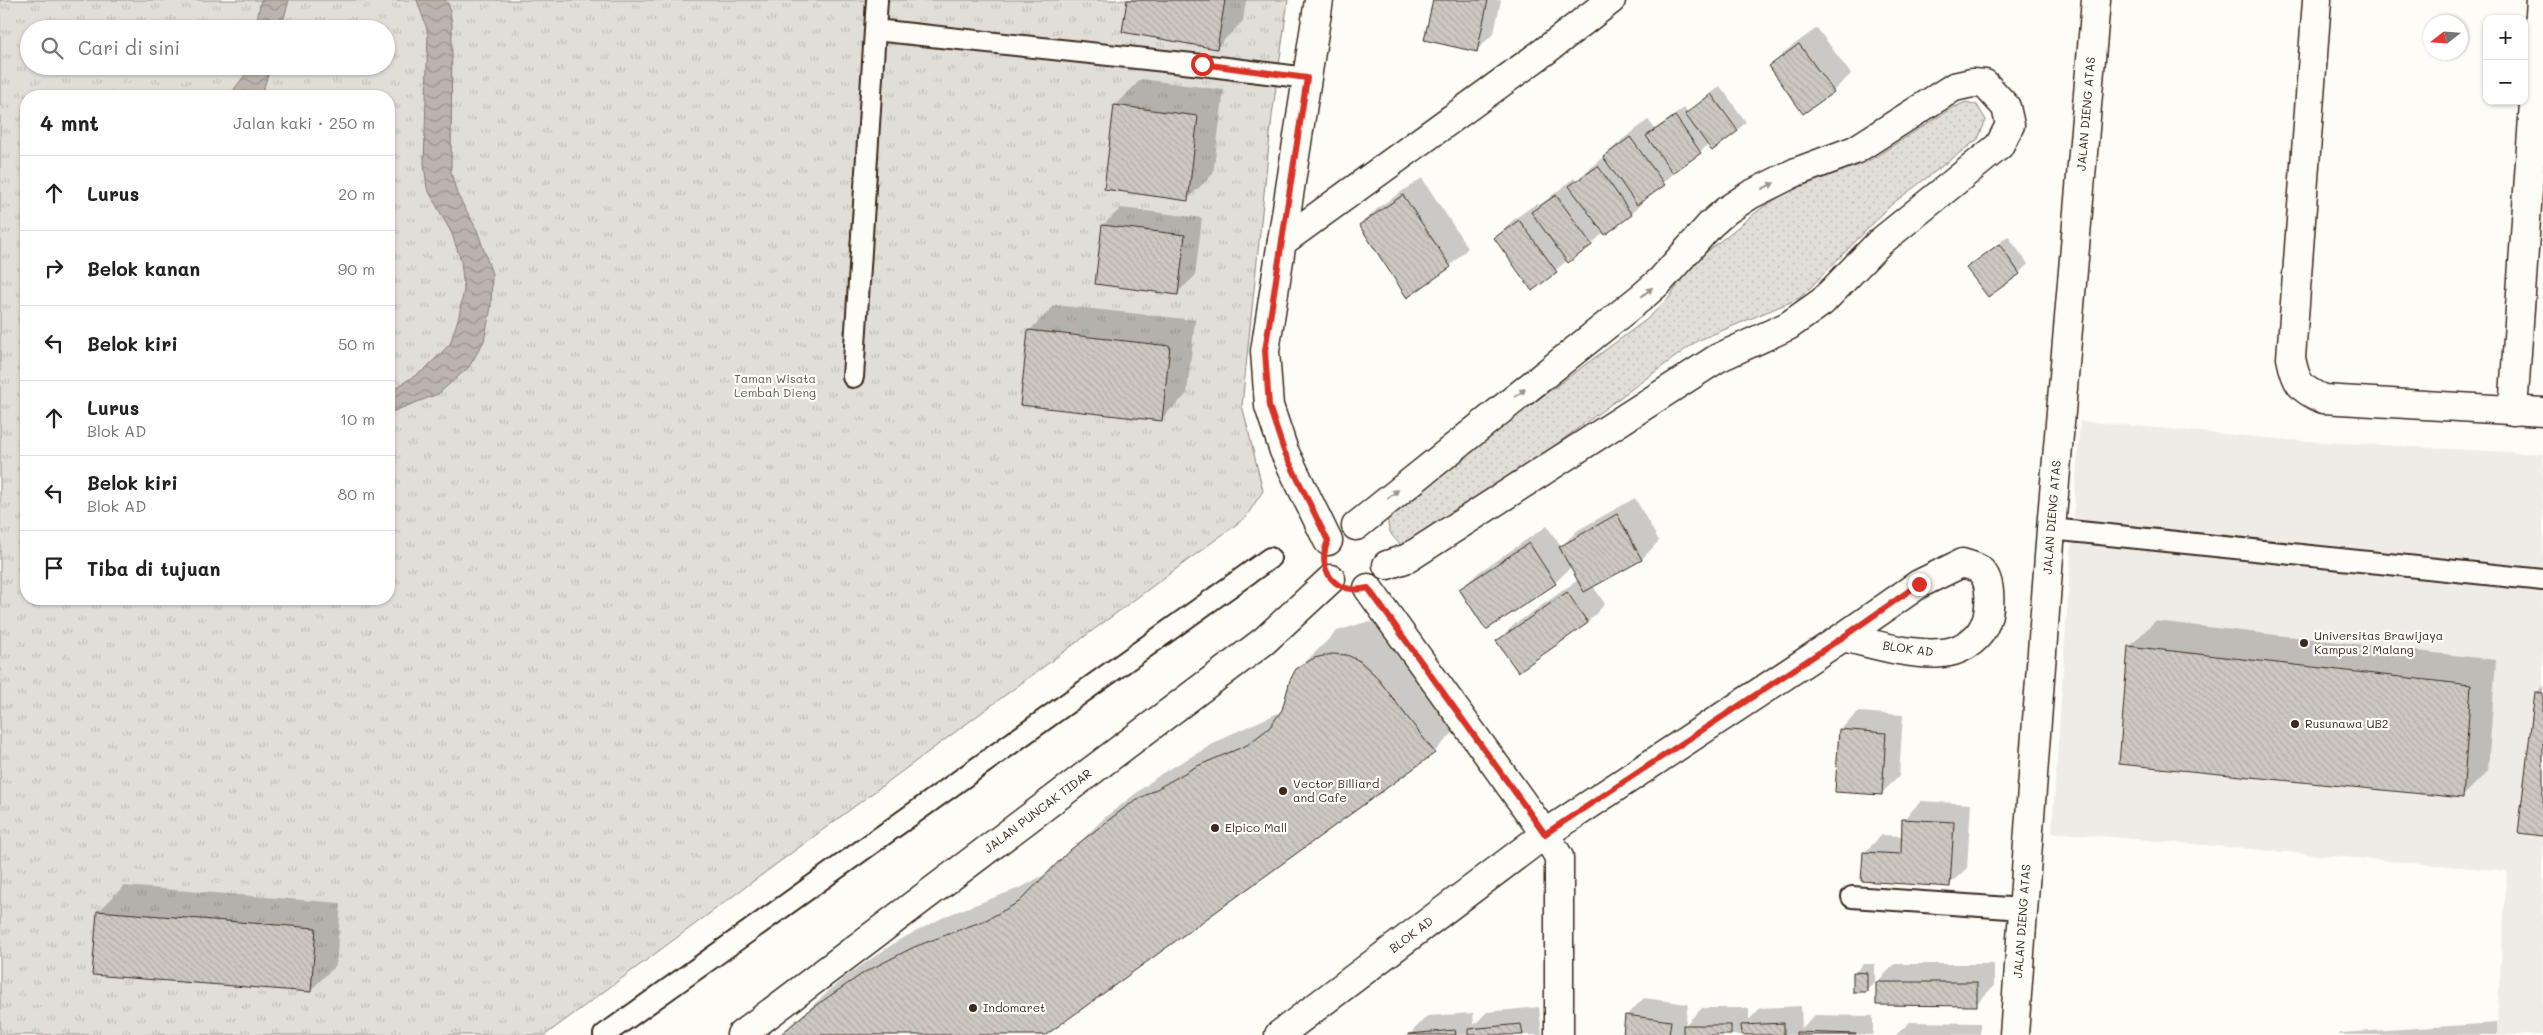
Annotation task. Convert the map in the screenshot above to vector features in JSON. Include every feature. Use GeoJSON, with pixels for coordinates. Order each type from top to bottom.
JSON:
{"type":"FeatureCollection","features":[{"type":"Feature","properties":{"kind":"street"},"geometry":{"type":"LineString","coordinates":[[1319,0],[1265,351],[1269,406],[1284,451],[1328,541]]}},
{"type":"Feature","properties":{"kind":"street"},"geometry":{"type":"LineString","coordinates":[[1282,242],[1545,52],[1611,0]]}},
{"type":"Feature","properties":{"kind":"street","name":"JALAN DIENG ATAS"},"geometry":{"type":"LineString","coordinates":[[2014,1035],[2051,528],[2096,0]]}},
{"type":"Feature","properties":{"kind":"street"},"geometry":{"type":"LineString","coordinates":[[2317,0],[2291,358],[2295,378],[2306,392],[2323,400],[2543,412]]}},
{"type":"Feature","properties":{"kind":"street"},"geometry":{"type":"LineString","coordinates":[[2513,411],[2541,0]]}},
{"type":"Feature","properties":{"kind":"street"},"geometry":{"type":"LineString","coordinates":[[1356,526],[1643,296],[1661,280],[1710,224],[1750,195],[1796,172],[1855,150],[1954,87],[1972,83],[1985,84],[2006,107],[2010,126],[1999,146],[1879,243],[1822,302],[1788,326],[1718,358],[1408,558],[1387,565]]}},
{"type":"Feature","properties":{"kind":"street"},"geometry":{"type":"LineString","coordinates":[[1356,526],[1374,531],[1381,538],[1388,556],[1384,575],[1368,588],[1348,589],[1332,579],[1323,560],[1324,550],[1328,541],[1345,527],[1356,526]]}},
{"type":"Feature","properties":{"kind":"street","name":"BLOK AD"},"geometry":{"type":"LineString","coordinates":[[1279,1035],[1545,834],[1843,637],[1919,584],[1962,563],[1979,569],[1988,580],[1989,601],[1984,628],[1966,646],[1943,654],[1909,650],[1843,637]]}},
{"type":"Feature","properties":{"kind":"street","name":"JALAN PUNCAK TIDAR"},"geometry":{"type":"LineString","coordinates":[[741,1035],[1264,641],[1332,579]]}},
{"type":"Feature","properties":{"kind":"street"},"geometry":{"type":"LineString","coordinates":[[1368,588],[1517,799],[1545,834],[1559,857],[1559,1035]]}},
{"type":"Feature","properties":{"kind":"lane"},"geometry":{"type":"LineString","coordinates":[[853,377],[877,0]]}},
{"type":"Feature","properties":{"kind":"lane"},"geometry":{"type":"LineString","coordinates":[[875,30],[1202,64],[1307,78]]}},
{"type":"Feature","properties":{"kind":"lane"},"geometry":{"type":"LineString","coordinates":[[2051,528],[2543,580]]}},
{"type":"Feature","properties":{"kind":"lane"},"geometry":{"type":"LineString","coordinates":[[604,1035],[1270,558]]}},
{"type":"Feature","properties":{"kind":"lane"},"geometry":{"type":"LineString","coordinates":[[1852,897],[2023,909]]}},
{"type":"Feature","properties":{"kind":"shaded area","name":"Universitas Brawijaya Kampus 2 Malang"},"geometry":{"type":"Polygon","coordinates":[[[2080,421],[2289,440],[2543,454],[2543,1035],[2496,1035],[2507,871],[2052,832],[2080,421]]]}},
{"type":"Feature","properties":{"kind":"green space","name":"Taman Wisata Lembah Dieng"},"geometry":{"type":"Polygon","coordinates":[[[0,0],[1288,0],[1272,116],[1242,405],[1263,491],[1245,518],[545,1035],[0,1035],[0,0]]]}},
{"type":"Feature","properties":{"kind":"green space"},"geometry":{"type":"Polygon","coordinates":[[[1966,102],[1977,105],[1986,120],[1978,139],[1892,204],[1800,298],[1697,341],[1426,540],[1402,546],[1395,539],[1389,528],[1388,514],[1399,502],[1646,320],[1669,298],[1686,272],[1704,254],[1763,207],[1791,190],[1867,162],[1952,108],[1966,102]]]}},
{"type":"Feature","properties":{"kind":"water"},"geometry":{"type":"Polygon","coordinates":[[[261,0],[289,0],[283,20],[257,20],[261,0]]]}},
{"type":"Feature","properties":{"kind":"water"},"geometry":{"type":"Polygon","coordinates":[[[417,0],[445,0],[449,5],[452,24],[451,172],[457,194],[477,230],[492,274],[491,307],[484,341],[469,367],[438,394],[395,411],[395,388],[424,370],[450,344],[459,316],[464,289],[461,261],[452,234],[427,188],[424,164],[428,32],[417,0]]]}},
{"type":"Feature","properties":{"kind":"water"},"geometry":{"type":"Polygon","coordinates":[[[245,75],[268,75],[263,90],[234,90],[245,75]]]}},
{"type":"Feature","properties":{"kind":"building"},"geometry":{"type":"Polygon","coordinates":[[[1127,0],[1225,0],[1217,49],[1122,32],[1127,0]]]}},
{"type":"Feature","properties":{"kind":"building"},"geometry":{"type":"Polygon","coordinates":[[[1433,0],[1488,0],[1477,52],[1424,40],[1433,0]]]}},
{"type":"Feature","properties":{"kind":"building"},"geometry":{"type":"Polygon","coordinates":[[[1799,44],[1834,92],[1803,114],[1769,66],[1799,44]]]}},
{"type":"Feature","properties":{"kind":"building"},"geometry":{"type":"Polygon","coordinates":[[[1711,94],[1738,131],[1712,151],[1685,114],[1711,94]]]}},
{"type":"Feature","properties":{"kind":"building"},"geometry":{"type":"Polygon","coordinates":[[[1114,105],[1198,116],[1188,201],[1104,189],[1114,105]]]}},
{"type":"Feature","properties":{"kind":"building"},"geometry":{"type":"Polygon","coordinates":[[[1675,116],[1701,153],[1673,173],[1646,136],[1675,116]]]}},
{"type":"Feature","properties":{"kind":"building"},"geometry":{"type":"Polygon","coordinates":[[[1630,137],[1665,185],[1637,205],[1603,157],[1630,137]]]}},
{"type":"Feature","properties":{"kind":"building"},"geometry":{"type":"Polygon","coordinates":[[[1598,166],[1632,215],[1605,235],[1569,186],[1598,166]]]}},
{"type":"Feature","properties":{"kind":"building"},"geometry":{"type":"Polygon","coordinates":[[[1403,195],[1451,267],[1407,298],[1359,225],[1403,195]]]}},
{"type":"Feature","properties":{"kind":"building"},"geometry":{"type":"Polygon","coordinates":[[[1556,195],[1592,245],[1568,263],[1531,212],[1556,195]]]}},
{"type":"Feature","properties":{"kind":"building"},"geometry":{"type":"Polygon","coordinates":[[[1519,220],[1557,272],[1532,291],[1494,238],[1519,220]]]}},
{"type":"Feature","properties":{"kind":"building"},"geometry":{"type":"Polygon","coordinates":[[[1102,225],[1185,235],[1178,295],[1095,284],[1102,225]]]}},
{"type":"Feature","properties":{"kind":"building"},"geometry":{"type":"Polygon","coordinates":[[[1999,244],[2020,274],[1988,297],[1966,268],[1999,244]]]}},
{"type":"Feature","properties":{"kind":"building"},"geometry":{"type":"Polygon","coordinates":[[[1028,330],[1170,346],[1162,421],[1020,405],[1028,330]]]}},
{"type":"Feature","properties":{"kind":"building"},"geometry":{"type":"Polygon","coordinates":[[[1617,514],[1642,560],[1584,592],[1559,547],[1617,514]]]}},
{"type":"Feature","properties":{"kind":"building"},"geometry":{"type":"Polygon","coordinates":[[[1529,543],[1556,584],[1486,630],[1459,589],[1529,543]]]}},
{"type":"Feature","properties":{"kind":"building"},"geometry":{"type":"Polygon","coordinates":[[[1567,592],[1588,623],[1518,672],[1496,641],[1567,592]]]}},
{"type":"Feature","properties":{"kind":"building","name":"Rusunawa UB2"},"geometry":{"type":"Polygon","coordinates":[[[2128,646],[2471,685],[2463,798],[2119,764],[2128,646]]]}},
{"type":"Feature","properties":{"kind":"building","name":"Elpico Mall"},"geometry":{"type":"Polygon","coordinates":[[[1332,654],[1347,655],[1360,661],[1375,675],[1435,753],[1046,1035],[780,1035],[812,1008],[865,972],[914,947],[988,919],[1019,902],[1070,850],[1127,806],[1195,767],[1247,745],[1269,728],[1282,710],[1290,680],[1296,669],[1314,658],[1332,654]]]}},
{"type":"Feature","properties":{"kind":"building"},"geometry":{"type":"Polygon","coordinates":[[[2535,692],[2543,693],[2543,836],[2518,833],[2535,692]]]}},
{"type":"Feature","properties":{"kind":"building"},"geometry":{"type":"Polygon","coordinates":[[[1839,729],[1886,733],[1882,795],[1835,792],[1839,729]]]}},
{"type":"Feature","properties":{"kind":"building"},"geometry":{"type":"Polygon","coordinates":[[[1902,819],[1954,822],[1950,887],[1861,881],[1863,852],[1901,854],[1902,819]]]}},
{"type":"Feature","properties":{"kind":"building"},"geometry":{"type":"Polygon","coordinates":[[[97,911],[316,928],[311,992],[92,975],[97,911]]]}},
{"type":"Feature","properties":{"kind":"building"},"geometry":{"type":"Polygon","coordinates":[[[1853,972],[1867,973],[1867,992],[1853,992],[1853,972]]]}},
{"type":"Feature","properties":{"kind":"building"},"geometry":{"type":"Polygon","coordinates":[[[1876,982],[1977,982],[1977,1006],[1876,1005],[1876,982]]]}},
{"type":"Feature","properties":{"kind":"building"},"geometry":{"type":"Polygon","coordinates":[[[1625,1015],[1671,1021],[1669,1035],[1623,1035],[1625,1015]]]}},
{"type":"Feature","properties":{"kind":"building"},"geometry":{"type":"Polygon","coordinates":[[[1784,1023],[1784,1035],[1742,1035],[1741,1025],[1784,1023]]]}},
{"type":"Feature","properties":{"kind":"building"},"geometry":{"type":"Polygon","coordinates":[[[1521,1024],[1523,1035],[1468,1035],[1468,1029],[1521,1024]]]}},
{"type":"Feature","properties":{"kind":"building"},"geometry":{"type":"Polygon","coordinates":[[[1683,1025],[1731,1025],[1731,1035],[1683,1035],[1683,1025]]]}},
{"type":"Feature","properties":{"kind":"building"},"geometry":{"type":"Polygon","coordinates":[[[1455,1030],[1456,1035],[1408,1035],[1408,1034],[1455,1030]]]}},
{"type":"Feature","properties":{"kind":"building"},"geometry":{"type":"Polygon","coordinates":[[[1796,1032],[1856,1034],[1856,1035],[1796,1035],[1796,1032]]]}},
{"type":"Feature","properties":{"kind":"place","name":"Universitas Brawijaya Kampus 2 Malang"},"geometry":{"type":"Point","coordinates":[2304,643]}},
{"type":"Feature","properties":{"kind":"place","name":"Rusunawa UB2"},"geometry":{"type":"Point","coordinates":[2295,724]}},
{"type":"Feature","properties":{"kind":"place","name":"Vector Billiard and Cafe"},"geometry":{"type":"Point","coordinates":[1283,791]}},
{"type":"Feature","properties":{"kind":"place","name":"Elpico Mall"},"geometry":{"type":"Point","coordinates":[1215,828]}},
{"type":"Feature","properties":{"kind":"place","name":"Indomaret"},"geometry":{"type":"Point","coordinates":[973,1008]}},
{"type":"Feature","properties":{"kind":"route"},"geometry":{"type":"LineString","coordinates":[[1202,64],[1307,78],[1265,351],[1269,406],[1284,451],[1328,541],[1324,550],[1323,560],[1326,571],[1339,585],[1348,589],[1368,588],[1517,799],[1545,834],[1843,637],[1919,584]]}}]}
